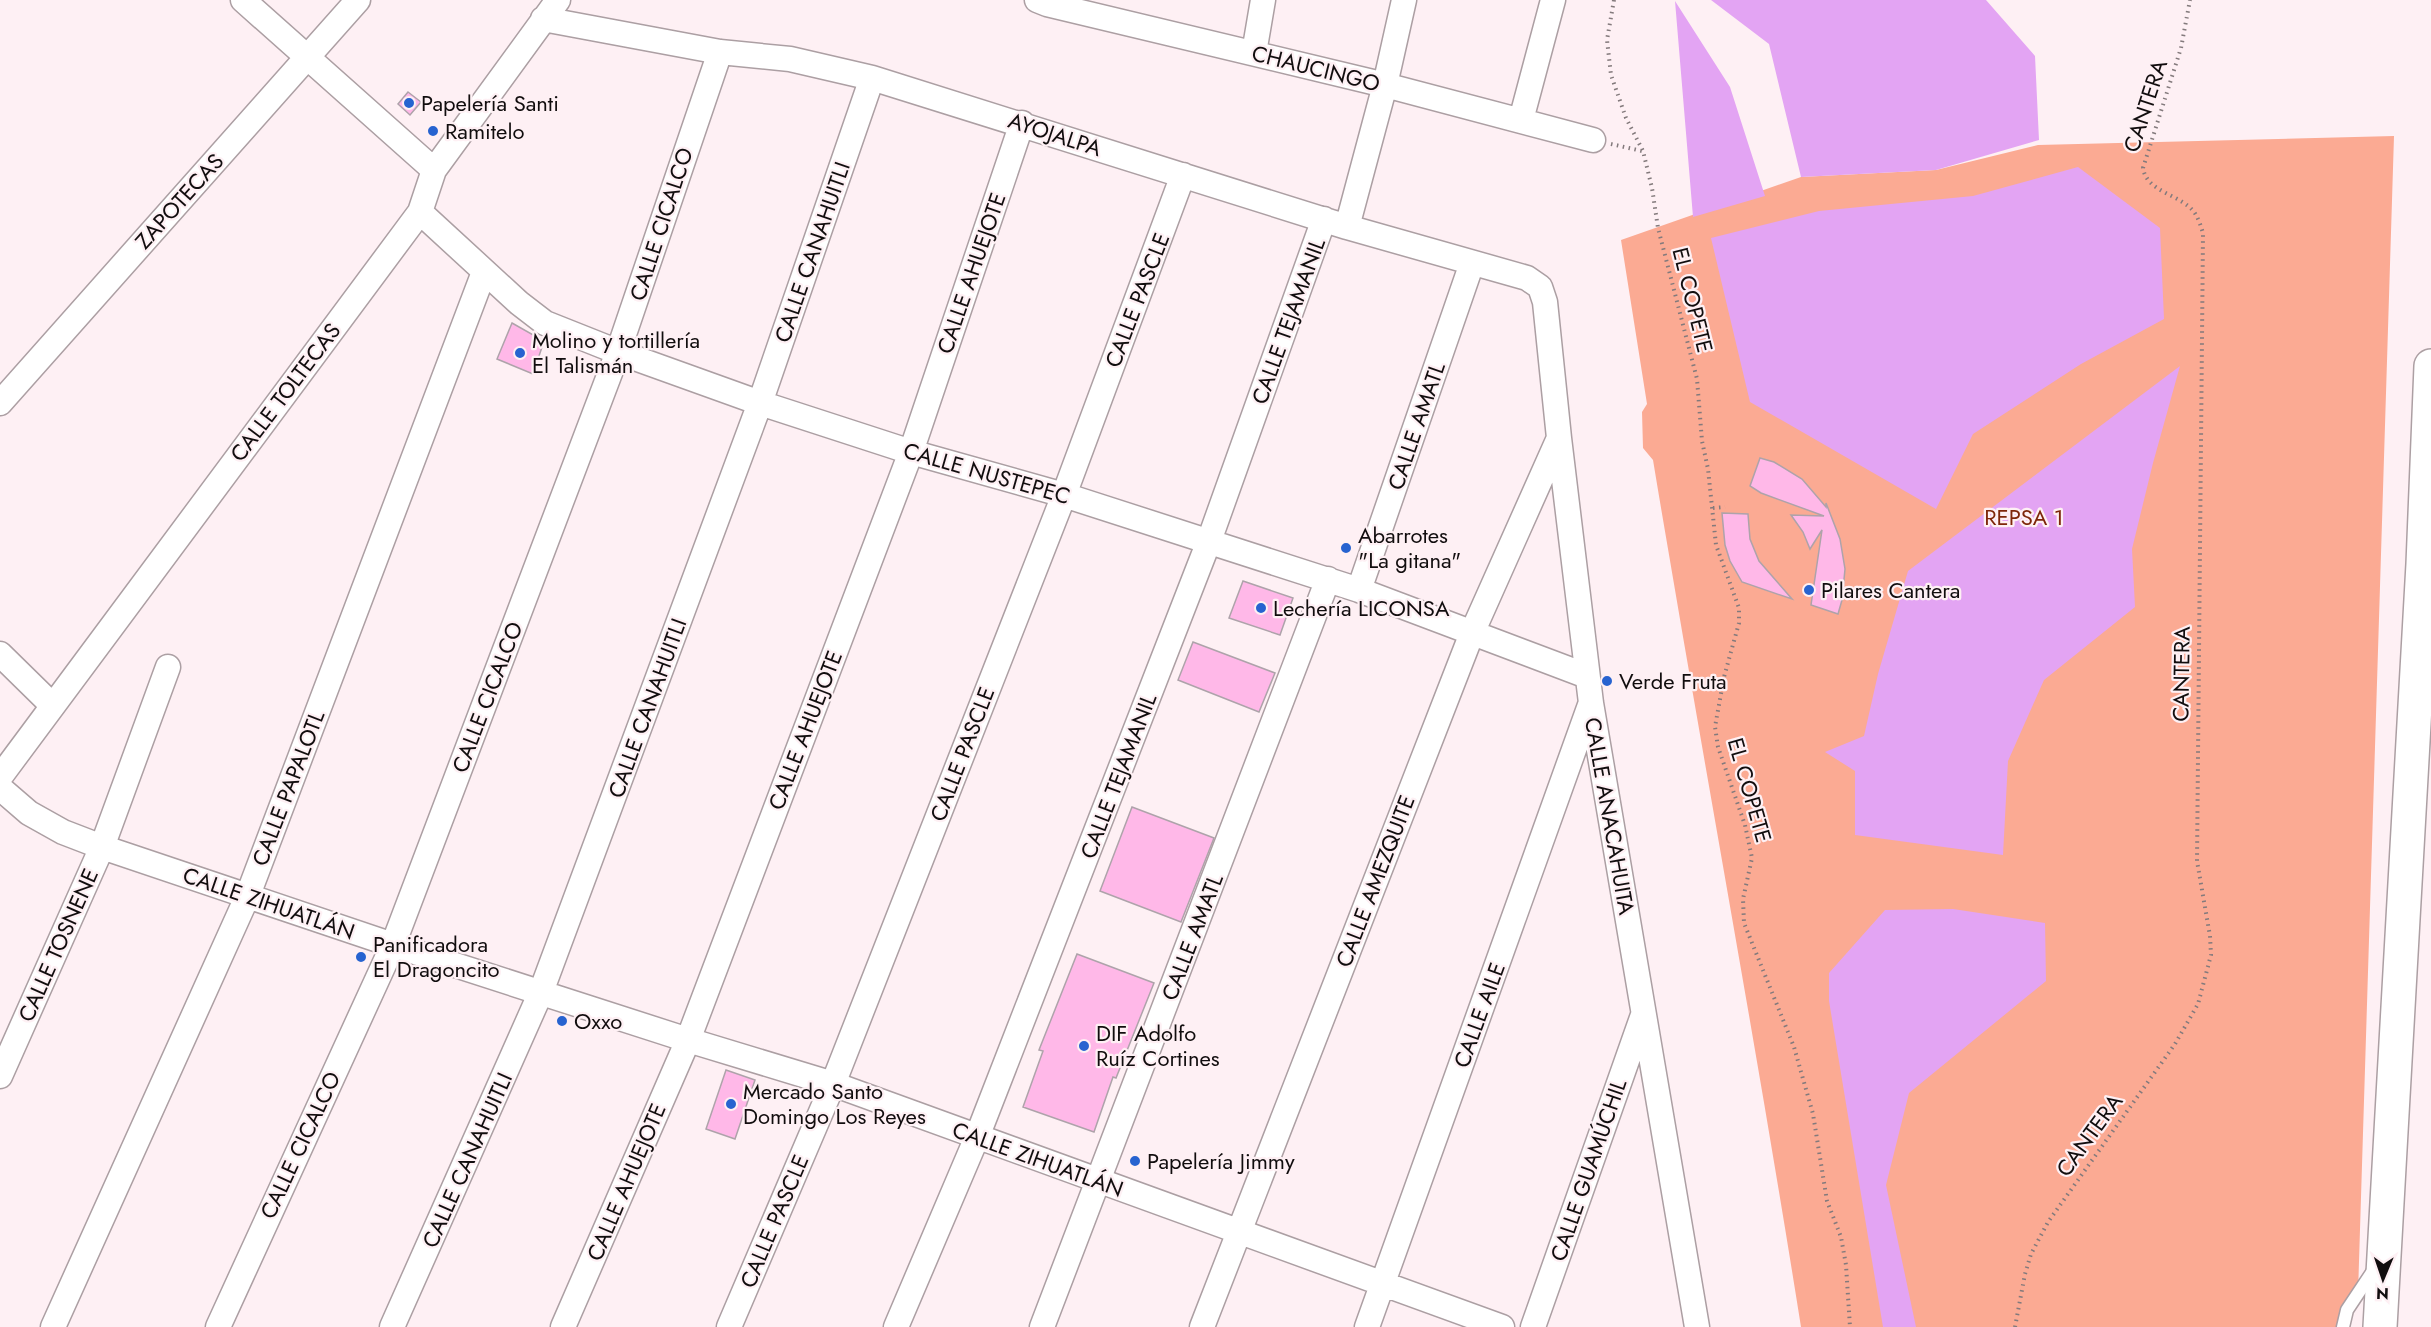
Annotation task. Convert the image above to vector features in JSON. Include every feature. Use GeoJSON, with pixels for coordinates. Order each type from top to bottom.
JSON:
{"type":"FeatureCollection","features":[{"type":"Feature","properties":{"kind":"main road"},"geometry":{"type":"LineString","coordinates":[[2380,1327],[2421,599],[2431,366]]}},
{"type":"Feature","properties":{"kind":"street"},"geometry":{"type":"LineString","coordinates":[[243,0],[434,170]]}},
{"type":"Feature","properties":{"kind":"street","name":"ZAPOTECAS"},"geometry":{"type":"LineString","coordinates":[[0,403],[358,0]]}},
{"type":"Feature","properties":{"kind":"street","name":"CALLE TOLTECAS"},"geometry":{"type":"LineString","coordinates":[[0,777],[420,212],[434,170],[558,0]]}},
{"type":"Feature","properties":{"kind":"street","name":"CHAUCINGO"},"geometry":{"type":"LineString","coordinates":[[1037,0],[1047,4],[1128,11],[1254,53],[1386,85],[1593,140]]}},
{"type":"Feature","properties":{"kind":"street"},"geometry":{"type":"LineString","coordinates":[[1254,53],[1263,0]]}},
{"type":"Feature","properties":{"kind":"street","name":"CALLE TEJAMANIL"},"geometry":{"type":"LineString","coordinates":[[1347,227],[1386,85],[1404,0]]}},
{"type":"Feature","properties":{"kind":"street"},"geometry":{"type":"LineString","coordinates":[[1521,120],[1552,0]]}},
{"type":"Feature","properties":{"kind":"street","name":"AYOJALPA"},"geometry":{"type":"LineString","coordinates":[[543,19],[720,52],[790,59],[872,78],[1022,123],[1347,227],[1527,278],[1540,287],[1545,302]]}},
{"type":"Feature","properties":{"kind":"street","name":"CALLE CICALCO"},"geometry":{"type":"LineString","coordinates":[[218,1327],[393,945],[618,352],[720,52]]}},
{"type":"Feature","properties":{"kind":"street","name":"CALLE CANAHUITLI"},"geometry":{"type":"LineString","coordinates":[[392,1327],[541,992],[760,404],[872,78]]}},
{"type":"Feature","properties":{"kind":"street","name":"CALLE AHUEJOTE"},"geometry":{"type":"LineString","coordinates":[[563,1327],[688,1040],[911,452],[1022,123]]}},
{"type":"Feature","properties":{"kind":"street","name":"CALLE PASCLE"},"geometry":{"type":"LineString","coordinates":[[729,1327],[833,1084],[1064,495],[1183,175]]}},
{"type":"Feature","properties":{"kind":"street","name":"CALLE NUSTEPEC"},"geometry":{"type":"LineString","coordinates":[[420,212],[484,272],[545,323],[760,404],[911,452],[1064,495],[1328,579],[1587,676]]}},
{"type":"Feature","properties":{"kind":"street","name":"CALLE TEJAMANIL"},"geometry":{"type":"LineString","coordinates":[[896,1327],[977,1137],[1209,541],[1324,219]]}},
{"type":"Feature","properties":{"kind":"street","name":"CALLE AMATL"},"geometry":{"type":"LineString","coordinates":[[1359,590],[1472,263]]}},
{"type":"Feature","properties":{"kind":"street","name":"CALLE PAPALOTL"},"geometry":{"type":"LineString","coordinates":[[53,1327],[248,895],[484,272]]}},
{"type":"Feature","properties":{"kind":"street","name":"CALLE ANACAHUITA"},"geometry":{"type":"LineString","coordinates":[[1545,302],[1591,703],[1697,1327]]}},
{"type":"Feature","properties":{"kind":"street","name":"CALLE AMEZQUITE"},"geometry":{"type":"LineString","coordinates":[[1202,1327],[1472,633],[1559,438]]}},
{"type":"Feature","properties":{"kind":"street","name":"CALLE AMATL"},"geometry":{"type":"LineString","coordinates":[[1042,1327],[1328,579]]}},
{"type":"Feature","properties":{"kind":"street"},"geometry":{"type":"LineString","coordinates":[[0,654],[52,705]]}},
{"type":"Feature","properties":{"kind":"street","name":"CALLE TOSNENE"},"geometry":{"type":"LineString","coordinates":[[0,1076],[102,847],[168,667]]}},
{"type":"Feature","properties":{"kind":"street","name":"CALLE AILE"},"geometry":{"type":"LineString","coordinates":[[1367,1327],[1591,703]]}},
{"type":"Feature","properties":{"kind":"street","name":"CALLE ZIHUATLÁN"},"geometry":{"type":"LineString","coordinates":[[0,788],[29,813],[63,832],[102,847],[393,945],[833,1084],[1502,1327]]}},
{"type":"Feature","properties":{"kind":"street","name":"CALLE GUAMÚCHIL"},"geometry":{"type":"LineString","coordinates":[[1533,1327],[1643,1013]]}},
{"type":"Feature","properties":{"kind":"lane"},"geometry":{"type":"LineString","coordinates":[[2343,1327],[2347,1310],[2384,1255]]}},
{"type":"Feature","properties":{"kind":"path","name":"EL COPETE"},"geometry":{"type":"LineString","coordinates":[[1614,0],[1607,40],[1611,75],[1626,118],[1643,151],[1652,188],[1658,228],[1672,289],[1697,378],[1702,441],[1713,508],[1716,545],[1739,608],[1739,623],[1724,677],[1715,727],[1718,747],[1745,825],[1752,858],[1743,899],[1744,924],[1794,1047],[1812,1114],[1827,1201],[1841,1237],[1846,1265],[1850,1327]]}},
{"type":"Feature","properties":{"kind":"path","name":"CANTERA"},"geometry":{"type":"LineString","coordinates":[[2015,1327],[2020,1295],[2031,1254],[2048,1222],[2071,1188],[2189,1023],[2207,975],[2211,955],[2196,849],[2203,233],[2196,215],[2187,205],[2149,182],[2144,176],[2143,168],[2176,66],[2190,0]]}},
{"type":"Feature","properties":{"kind":"path"},"geometry":{"type":"LineString","coordinates":[[1593,140],[1643,151]]}},
{"type":"Feature","properties":{"kind":"path"},"geometry":{"type":"LineString","coordinates":[[1713,508],[1725,507]]}},
{"type":"Feature","properties":{"kind":"green space","name":"REPSA 1"},"geometry":{"type":"Polygon","coordinates":[[[2394,136],[2358,1294],[2343,1327],[1801,1327],[1653,460],[1643,448],[1642,412],[1647,404],[1621,240],[1801,177],[1936,170],[2038,145],[2394,136]]]}},
{"type":"Feature","properties":{"kind":"shaded area"},"geometry":{"type":"Polygon","coordinates":[[[1711,0],[1986,0],[2035,56],[2039,140],[1936,170],[1801,177],[1769,44],[1711,0]]]}},
{"type":"Feature","properties":{"kind":"shaded area"},"geometry":{"type":"Polygon","coordinates":[[[1675,1],[1730,87],[1765,196],[1693,217],[1675,1]]]}},
{"type":"Feature","properties":{"kind":"shaded area"},"geometry":{"type":"Polygon","coordinates":[[[2078,167],[2160,228],[2164,319],[2081,364],[1973,434],[1936,509],[1750,402],[1711,238],[1819,211],[1973,196],[2078,167]]]}},
{"type":"Feature","properties":{"kind":"shaded area"},"geometry":{"type":"Polygon","coordinates":[[[2180,366],[2132,549],[2135,607],[2044,680],[2008,761],[2003,855],[1855,835],[1855,771],[1825,752],[1864,736],[1878,674],[1908,571],[2180,366]]]}},
{"type":"Feature","properties":{"kind":"shaded area"},"geometry":{"type":"Polygon","coordinates":[[[1953,909],[2045,923],[2046,981],[1909,1093],[1886,1185],[1916,1327],[1883,1327],[1829,1001],[1829,973],[1885,910],[1953,909]]]}},
{"type":"Feature","properties":{"kind":"building","name":"Papelería Santi"},"geometry":{"type":"Polygon","coordinates":[[[408,92],[421,102],[410,115],[398,104],[408,92]]]}},
{"type":"Feature","properties":{"kind":"building","name":"Molino y tortillería El Talismán"},"geometry":{"type":"Polygon","coordinates":[[[512,323],[544,341],[533,374],[497,359],[512,323]]]}},
{"type":"Feature","properties":{"kind":"building"},"geometry":{"type":"Polygon","coordinates":[[[1760,458],[1774,462],[1802,479],[1826,507],[1826,503],[1840,539],[1845,569],[1842,600],[1838,614],[1811,605],[1822,530],[1810,549],[1803,532],[1791,515],[1824,516],[1761,493],[1750,486],[1760,458]]]}},
{"type":"Feature","properties":{"kind":"building"},"geometry":{"type":"Polygon","coordinates":[[[1722,513],[1748,514],[1750,539],[1759,561],[1792,599],[1742,582],[1730,561],[1725,545],[1722,513]]]}},
{"type":"Feature","properties":{"kind":"building","name":"Lechería LICONSA"},"geometry":{"type":"Polygon","coordinates":[[[1243,581],[1293,598],[1280,635],[1229,618],[1243,581]]]}},
{"type":"Feature","properties":{"kind":"building"},"geometry":{"type":"Polygon","coordinates":[[[1193,642],[1275,673],[1259,712],[1178,680],[1193,642]]]}},
{"type":"Feature","properties":{"kind":"building"},"geometry":{"type":"Polygon","coordinates":[[[1132,807],[1214,838],[1181,922],[1100,891],[1132,807]]]}},
{"type":"Feature","properties":{"kind":"building"},"geometry":{"type":"Polygon","coordinates":[[[1077,954],[1154,983],[1116,1078],[1113,1077],[1094,1132],[1023,1107],[1043,1051],[1039,1050],[1077,954]]]}},
{"type":"Feature","properties":{"kind":"building","name":"Mercado Santo Domingo Los Reyes"},"geometry":{"type":"Polygon","coordinates":[[[726,1070],[755,1080],[735,1139],[706,1129],[726,1070]]]}},
{"type":"Feature","properties":{"kind":"place","name":"Papelería Santi"},"geometry":{"type":"Point","coordinates":[409,103]}},
{"type":"Feature","properties":{"kind":"place","name":"Ramitelo"},"geometry":{"type":"Point","coordinates":[433,131]}},
{"type":"Feature","properties":{"kind":"place","name":"Molino y tortillería El Talismán"},"geometry":{"type":"Point","coordinates":[520,353]}},
{"type":"Feature","properties":{"kind":"place","name":"Abarrotes \"La gitana\""},"geometry":{"type":"Point","coordinates":[1346,548]}},
{"type":"Feature","properties":{"kind":"place","name":"Pilares Cantera"},"geometry":{"type":"Point","coordinates":[1809,590]}},
{"type":"Feature","properties":{"kind":"place","name":"Lechería LICONSA"},"geometry":{"type":"Point","coordinates":[1261,608]}},
{"type":"Feature","properties":{"kind":"place","name":"Verde Fruta"},"geometry":{"type":"Point","coordinates":[1607,681]}},
{"type":"Feature","properties":{"kind":"place","name":"Panificadora El Dragoncito"},"geometry":{"type":"Point","coordinates":[361,957]}},
{"type":"Feature","properties":{"kind":"place","name":"Oxxo"},"geometry":{"type":"Point","coordinates":[562,1021]}},
{"type":"Feature","properties":{"kind":"place","name":"DIF Adolfo Ruíz Cortines"},"geometry":{"type":"Point","coordinates":[1084,1046]}},
{"type":"Feature","properties":{"kind":"place","name":"Mercado Santo Domingo Los Reyes"},"geometry":{"type":"Point","coordinates":[731,1104]}},
{"type":"Feature","properties":{"kind":"place","name":"Papelería Jimmy"},"geometry":{"type":"Point","coordinates":[1135,1161]}}]}
